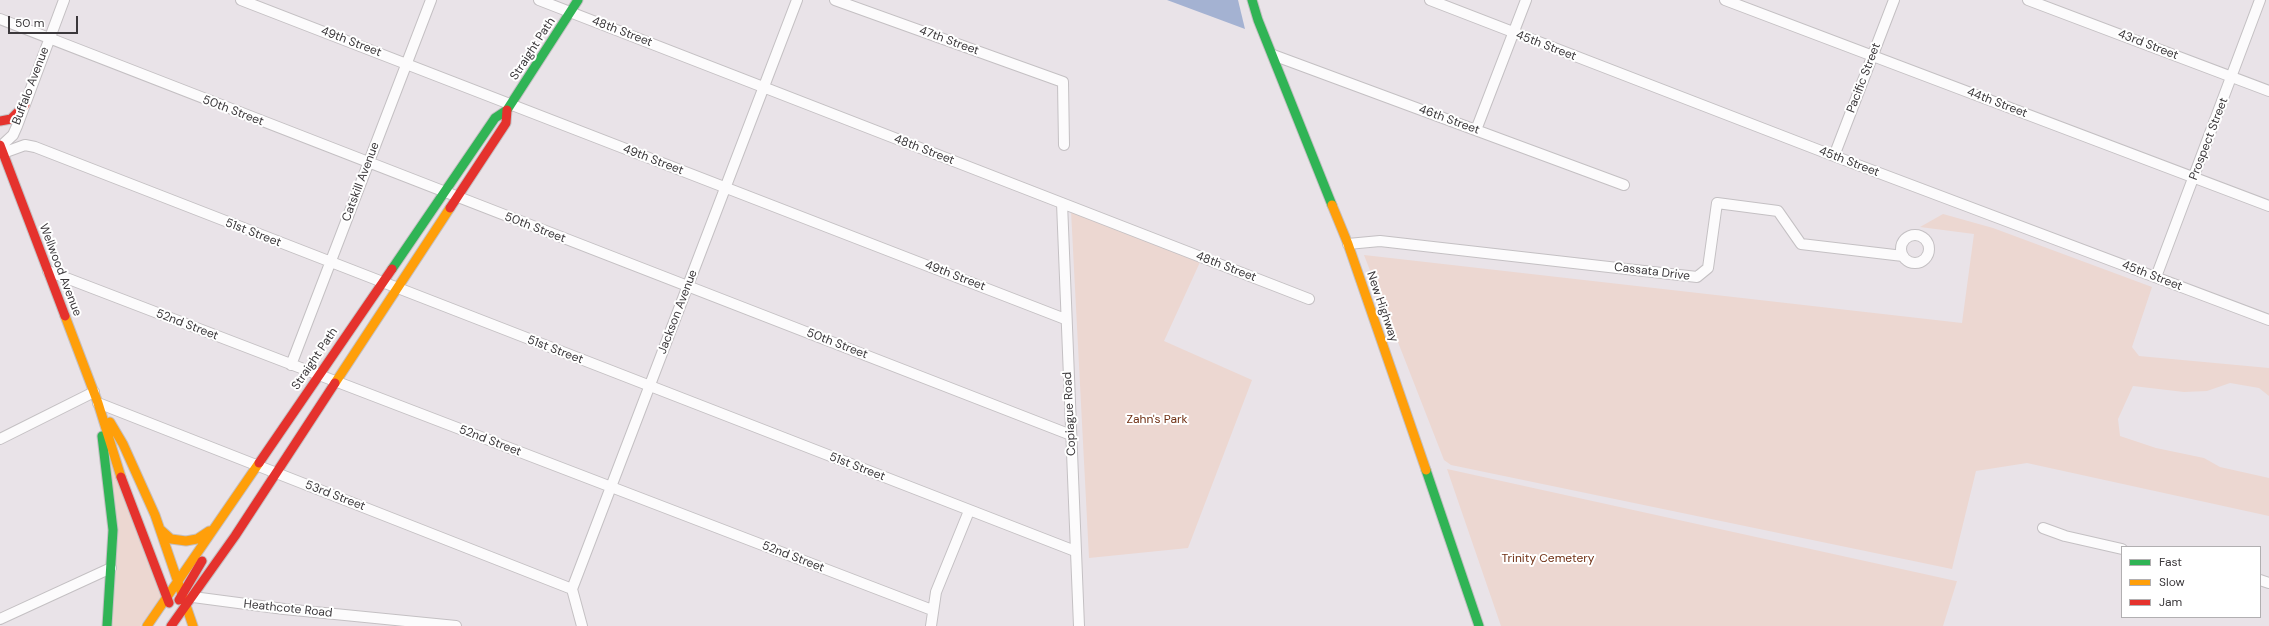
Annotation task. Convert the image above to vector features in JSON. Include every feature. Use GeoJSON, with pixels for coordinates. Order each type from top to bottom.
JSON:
{"type":"FeatureCollection","features":[{"type":"Feature","properties":{"kind":"main road","name":"Straight Path"},"geometry":{"type":"LineString","coordinates":[[147,626],[495,118],[509,107],[578,0]]}},
{"type":"Feature","properties":{"kind":"main road","name":"New Highway"},"geometry":{"type":"LineString","coordinates":[[1252,0],[1258,20],[1348,244],[1479,626]]}},
{"type":"Feature","properties":{"kind":"main road"},"geometry":{"type":"LineString","coordinates":[[0,121],[11,118],[25,105]]}},
{"type":"Feature","properties":{"kind":"main road","name":"Straight Path"},"geometry":{"type":"LineString","coordinates":[[175,624],[506,123],[509,107]]}},
{"type":"Feature","properties":{"kind":"main road","name":"Wellwood Avenue"},"geometry":{"type":"LineString","coordinates":[[1,148],[94,392],[122,480],[167,597],[175,624]]}},
{"type":"Feature","properties":{"kind":"main road"},"geometry":{"type":"LineString","coordinates":[[98,404],[113,530],[110,603],[107,626]]}},
{"type":"Feature","properties":{"kind":"main road","name":"Wellwood Avenue"},"geometry":{"type":"LineString","coordinates":[[98,404],[123,444],[161,530],[193,626]]}},
{"type":"Feature","properties":{"kind":"main road"},"geometry":{"type":"LineString","coordinates":[[175,624],[182,595],[218,534],[229,506]]}},
{"type":"Feature","properties":{"kind":"main road"},"geometry":{"type":"LineString","coordinates":[[161,530],[171,539],[186,541],[197,538],[213,528]]}},
{"type":"Feature","properties":{"kind":"street","name":"Buffalo Avenue"},"geometry":{"type":"LineString","coordinates":[[1,148],[12,135],[17,126],[64,0]]}},
{"type":"Feature","properties":{"kind":"street","name":"49th Street"},"geometry":{"type":"LineString","coordinates":[[242,0],[407,64],[509,107],[726,188],[1065,319]]}},
{"type":"Feature","properties":{"kind":"street","name":"Catskill Avenue"},"geometry":{"type":"LineString","coordinates":[[291,365],[431,0]]}},
{"type":"Feature","properties":{"kind":"street","name":"48th Street"},"geometry":{"type":"LineString","coordinates":[[539,0],[1309,299]]}},
{"type":"Feature","properties":{"kind":"street","name":"Jackson Avenue"},"geometry":{"type":"LineString","coordinates":[[572,589],[797,0]]}},
{"type":"Feature","properties":{"kind":"street","name":"47th Street"},"geometry":{"type":"LineString","coordinates":[[835,0],[1063,82],[1064,145]]}},
{"type":"Feature","properties":{"kind":"street","name":"45th Street"},"geometry":{"type":"LineString","coordinates":[[1430,0],[1834,156],[2269,320]]}},
{"type":"Feature","properties":{"kind":"street"},"geometry":{"type":"LineString","coordinates":[[1476,130],[1526,0]]}},
{"type":"Feature","properties":{"kind":"street","name":"44th Street"},"geometry":{"type":"LineString","coordinates":[[1725,0],[2269,206]]}},
{"type":"Feature","properties":{"kind":"street","name":"Pacific Street"},"geometry":{"type":"LineString","coordinates":[[1834,156],[1894,0]]}},
{"type":"Feature","properties":{"kind":"street","name":"43rd Street"},"geometry":{"type":"LineString","coordinates":[[2028,0],[2269,91]]}},
{"type":"Feature","properties":{"kind":"street","name":"Prospect Street"},"geometry":{"type":"LineString","coordinates":[[2156,277],[2260,0]]}},
{"type":"Feature","properties":{"kind":"street","name":"50th Street"},"geometry":{"type":"LineString","coordinates":[[0,19],[49,40],[1071,435]]}},
{"type":"Feature","properties":{"kind":"street","name":"46th Street"},"geometry":{"type":"LineString","coordinates":[[1273,55],[1624,184]]}},
{"type":"Feature","properties":{"kind":"street","name":"51st Street"},"geometry":{"type":"LineString","coordinates":[[1,148],[26,145],[35,147],[330,263],[1075,551]]}},
{"type":"Feature","properties":{"kind":"street","name":"Copiague Road"},"geometry":{"type":"LineString","coordinates":[[1062,203],[1065,319],[1079,626]]}},
{"type":"Feature","properties":{"kind":"street","name":"Cassata Drive"},"geometry":{"type":"LineString","coordinates":[[1348,244],[1380,241],[1697,277],[1708,268],[1717,203],[1778,211],[1801,244],[1903,256]]}},
{"type":"Feature","properties":{"kind":"street","name":"52nd Street"},"geometry":{"type":"LineString","coordinates":[[48,271],[932,610]]}},
{"type":"Feature","properties":{"kind":"street"},"geometry":{"type":"LineString","coordinates":[[0,439],[94,392]]}},
{"type":"Feature","properties":{"kind":"street","name":"53rd Street"},"geometry":{"type":"LineString","coordinates":[[98,404],[572,589]]}},
{"type":"Feature","properties":{"kind":"street"},"geometry":{"type":"LineString","coordinates":[[931,626],[932,610],[936,592],[969,511]]}},
{"type":"Feature","properties":{"kind":"street"},"geometry":{"type":"LineString","coordinates":[[2043,528],[2121,549]]}},
{"type":"Feature","properties":{"kind":"street"},"geometry":{"type":"LineString","coordinates":[[0,619],[111,568]]}},
{"type":"Feature","properties":{"kind":"street"},"geometry":{"type":"LineString","coordinates":[[572,589],[582,626]]}},
{"type":"Feature","properties":{"kind":"street","name":"Heathcote Road"},"geometry":{"type":"LineString","coordinates":[[193,597],[284,609],[456,626]]}},
{"type":"Feature","properties":{"kind":"green space","name":"Zahn's Park"},"geometry":{"type":"Polygon","coordinates":[[[1071,211],[1201,260],[1164,341],[1252,380],[1188,548],[1089,558],[1071,211]]]}},
{"type":"Feature","properties":{"kind":"green space"},"geometry":{"type":"Polygon","coordinates":[[[1943,214],[1993,228],[2152,287],[2132,347],[2139,356],[2269,368],[2269,396],[2259,388],[2230,383],[2207,391],[2184,392],[2133,386],[2118,419],[2120,436],[2156,448],[2204,458],[2220,467],[2269,478],[2269,516],[2027,463],[1976,471],[1952,569],[1451,465],[1444,460],[1364,255],[1962,323],[1974,234],[1920,227],[1943,214]]]}},
{"type":"Feature","properties":{"kind":"green space"},"geometry":{"type":"Polygon","coordinates":[[[108,455],[161,597],[140,626],[111,626],[108,455]]]}},
{"type":"Feature","properties":{"kind":"green space","name":"Trinity Cemetery"},"geometry":{"type":"Polygon","coordinates":[[[1447,469],[1957,581],[1943,626],[1501,626],[1447,469]]]}},
{"type":"Feature","properties":{"kind":"water"},"geometry":{"type":"Polygon","coordinates":[[[1167,0],[1238,0],[1245,29],[1167,0]]]}},
{"type":"Feature","properties":{"kind":"traffic: fast"},"geometry":{"type":"LineString","coordinates":[[392,269],[495,118],[507,110],[578,0]]}},
{"type":"Feature","properties":{"kind":"traffic: fast"},"geometry":{"type":"LineString","coordinates":[[1252,0],[1258,20],[1332,205]]}},
{"type":"Feature","properties":{"kind":"traffic: fast"},"geometry":{"type":"LineString","coordinates":[[102,436],[113,530],[107,626]]}},
{"type":"Feature","properties":{"kind":"traffic: fast"},"geometry":{"type":"LineString","coordinates":[[1426,470],[1479,626]]}},
{"type":"Feature","properties":{"kind":"traffic: slow"},"geometry":{"type":"LineString","coordinates":[[1332,205],[1348,244],[1426,470]]}},
{"type":"Feature","properties":{"kind":"traffic: slow"},"geometry":{"type":"LineString","coordinates":[[335,383],[450,208]]}},
{"type":"Feature","properties":{"kind":"traffic: slow"},"geometry":{"type":"LineString","coordinates":[[65,316],[98,403],[121,477]]}},
{"type":"Feature","properties":{"kind":"traffic: slow"},"geometry":{"type":"LineString","coordinates":[[110,422],[123,444],[155,515],[193,626]]}},
{"type":"Feature","properties":{"kind":"traffic: slow"},"geometry":{"type":"LineString","coordinates":[[147,626],[259,463]]}},
{"type":"Feature","properties":{"kind":"traffic: slow"},"geometry":{"type":"LineString","coordinates":[[161,530],[171,539],[186,541],[197,539],[209,531]]}},
{"type":"Feature","properties":{"kind":"traffic: jam"},"geometry":{"type":"LineString","coordinates":[[0,121],[11,119],[25,105]]}},
{"type":"Feature","properties":{"kind":"traffic: jam"},"geometry":{"type":"LineString","coordinates":[[450,208],[506,123],[507,110]]}},
{"type":"Feature","properties":{"kind":"traffic: jam"},"geometry":{"type":"LineString","coordinates":[[0,145],[65,316]]}},
{"type":"Feature","properties":{"kind":"traffic: jam"},"geometry":{"type":"LineString","coordinates":[[259,463],[392,269]]}},
{"type":"Feature","properties":{"kind":"traffic: jam"},"geometry":{"type":"LineString","coordinates":[[171,626],[235,536],[335,383]]}},
{"type":"Feature","properties":{"kind":"traffic: jam"},"geometry":{"type":"LineString","coordinates":[[121,477],[169,603]]}},
{"type":"Feature","properties":{"kind":"traffic: jam"},"geometry":{"type":"LineString","coordinates":[[179,600],[202,561]]}}]}
